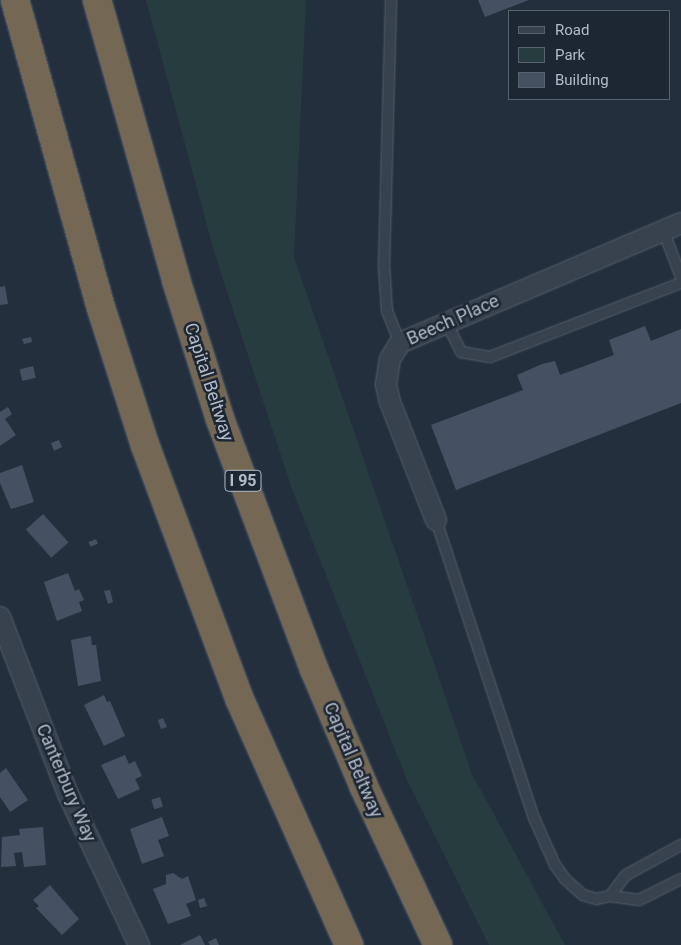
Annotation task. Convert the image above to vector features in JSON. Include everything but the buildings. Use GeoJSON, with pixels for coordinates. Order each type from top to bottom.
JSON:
{"type":"FeatureCollection","features":[{"type":"Feature","properties":{"kind":"highway"},"geometry":{"type":"LineString","coordinates":[[15,0],[98,298],[151,463],[240,700],[349,945]]}},
{"type":"Feature","properties":{"kind":"highway","name":"Capital Beltway"},"geometry":{"type":"LineString","coordinates":[[97,0],[176,280],[230,446],[318,678],[364,788],[438,945]]}},
{"type":"Feature","properties":{"kind":"street","name":"Beech Place"},"geometry":{"type":"LineString","coordinates":[[436,520],[390,402],[386,384],[390,359],[400,343],[672,227]]}},
{"type":"Feature","properties":{"kind":"street","name":"Canterbury Way"},"geometry":{"type":"LineString","coordinates":[[0,617],[68,794],[139,945]]}},
{"type":"Feature","properties":{"kind":"lane"},"geometry":{"type":"LineString","coordinates":[[391,0],[384,265],[387,311],[400,343]]}},
{"type":"Feature","properties":{"kind":"lane"},"geometry":{"type":"LineString","coordinates":[[672,227],[681,277]]}},
{"type":"Feature","properties":{"kind":"lane"},"geometry":{"type":"LineString","coordinates":[[446,322],[461,352],[490,357],[681,283]]}},
{"type":"Feature","properties":{"kind":"lane"},"geometry":{"type":"LineString","coordinates":[[436,520],[543,844],[565,880],[583,895],[596,899],[610,896],[639,900],[681,879]]}},
{"type":"Feature","properties":{"kind":"lane"},"geometry":{"type":"LineString","coordinates":[[610,896],[626,874],[681,845]]}},
{"type":"Feature","properties":{"kind":"green space"},"geometry":{"type":"Polygon","coordinates":[[[146,0],[306,0],[294,257],[472,774],[565,945],[489,945],[407,780],[292,489],[215,255],[146,0]]]}}]}
